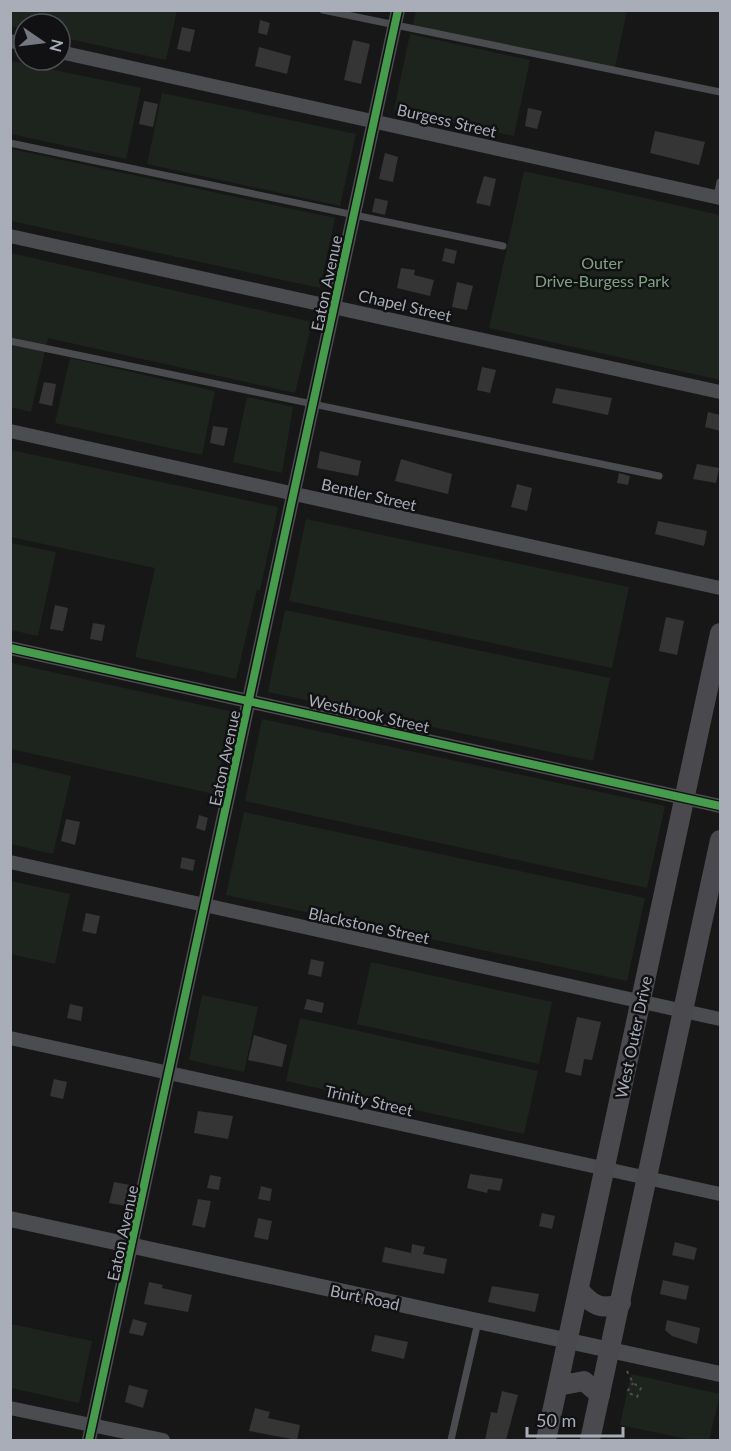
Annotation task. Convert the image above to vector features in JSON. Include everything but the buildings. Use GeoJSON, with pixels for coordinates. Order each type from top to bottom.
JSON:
{"type":"FeatureCollection","features":[{"type":"Feature","properties":{"kind":"main road","name":"West Outer Drive"},"geometry":{"type":"LineString","coordinates":[[546,1440],[580,1291],[720,633]]}},
{"type":"Feature","properties":{"kind":"main road"},"geometry":{"type":"LineString","coordinates":[[590,1440],[720,840]]}},
{"type":"Feature","properties":{"kind":"main road"},"geometry":{"type":"LineString","coordinates":[[580,1291],[596,1306],[613,1306],[621,1303]]}},
{"type":"Feature","properties":{"kind":"main road"},"geometry":{"type":"LineString","coordinates":[[558,1386],[584,1381],[600,1395]]}},
{"type":"Feature","properties":{"kind":"street","name":"Eaton Avenue"},"geometry":{"type":"LineString","coordinates":[[89,1440],[133,1247],[398,10]]}},
{"type":"Feature","properties":{"kind":"street","name":"Burgess Street"},"geometry":{"type":"LineString","coordinates":[[72,55],[719,198]]}},
{"type":"Feature","properties":{"kind":"street","name":"Chapel Street"},"geometry":{"type":"LineString","coordinates":[[10,236],[720,392]]}},
{"type":"Feature","properties":{"kind":"street","name":"Bentler Street"},"geometry":{"type":"LineString","coordinates":[[10,431],[720,588]]}},
{"type":"Feature","properties":{"kind":"street","name":"Westbrook Street"},"geometry":{"type":"LineString","coordinates":[[10,648],[720,806]]}},
{"type":"Feature","properties":{"kind":"street","name":"Blackstone Street"},"geometry":{"type":"LineString","coordinates":[[10,862],[720,1019]]}},
{"type":"Feature","properties":{"kind":"street","name":"Trinity Street"},"geometry":{"type":"LineString","coordinates":[[10,1038],[720,1194]]}},
{"type":"Feature","properties":{"kind":"street","name":"Burt Road"},"geometry":{"type":"LineString","coordinates":[[10,1219],[720,1374]]}},
{"type":"Feature","properties":{"kind":"street"},"geometry":{"type":"LineString","coordinates":[[10,1408],[163,1440]]}},
{"type":"Feature","properties":{"kind":"lane"},"geometry":{"type":"LineString","coordinates":[[323,10],[720,92]]}},
{"type":"Feature","properties":{"kind":"lane"},"geometry":{"type":"LineString","coordinates":[[10,142],[503,246]]}},
{"type":"Feature","properties":{"kind":"lane"},"geometry":{"type":"LineString","coordinates":[[719,198],[720,182]]}},
{"type":"Feature","properties":{"kind":"lane"},"geometry":{"type":"LineString","coordinates":[[10,341],[659,476]]}},
{"type":"Feature","properties":{"kind":"lane"},"geometry":{"type":"LineString","coordinates":[[451,1440],[478,1322]]}},
{"type":"Feature","properties":{"kind":"path"},"geometry":{"type":"LineString","coordinates":[[627,1371],[633,1383],[641,1388],[637,1397],[627,1392],[633,1383]]}},
{"type":"Feature","properties":{"kind":"green space"},"geometry":{"type":"Polygon","coordinates":[[[11,10],[177,10],[166,60],[72,40],[72,12],[12,12],[11,26],[11,10]]]}},
{"type":"Feature","properties":{"kind":"green space"},"geometry":{"type":"Polygon","coordinates":[[[416,11],[627,11],[615,67],[413,26],[416,11]]]}},
{"type":"Feature","properties":{"kind":"green space"},"geometry":{"type":"Polygon","coordinates":[[[410,34],[530,60],[514,136],[394,110],[410,34]]]}},
{"type":"Feature","properties":{"kind":"green space"},"geometry":{"type":"Polygon","coordinates":[[[11,61],[12,72],[64,72],[141,88],[126,159],[11,134],[11,61]]]}},
{"type":"Feature","properties":{"kind":"green space"},"geometry":{"type":"Polygon","coordinates":[[[162,93],[356,134],[340,206],[147,164],[162,93]]]}},
{"type":"Feature","properties":{"kind":"green space"},"geometry":{"type":"Polygon","coordinates":[[[11,149],[335,218],[320,288],[11,221],[11,149]]]}},
{"type":"Feature","properties":{"kind":"green space","name":"Outer Drive-Burgess Park"},"geometry":{"type":"Polygon","coordinates":[[[524,171],[720,215],[720,380],[489,328],[524,171]]]}},
{"type":"Feature","properties":{"kind":"green space"},"geometry":{"type":"Polygon","coordinates":[[[11,253],[312,322],[295,393],[48,338],[31,412],[11,407],[11,253]]]}},
{"type":"Feature","properties":{"kind":"green space"},"geometry":{"type":"Polygon","coordinates":[[[70,358],[215,391],[202,455],[55,423],[70,358]]]}},
{"type":"Feature","properties":{"kind":"green space"},"geometry":{"type":"Polygon","coordinates":[[[247,397],[293,407],[282,473],[233,462],[247,397]]]}},
{"type":"Feature","properties":{"kind":"green space"},"geometry":{"type":"Polygon","coordinates":[[[11,450],[278,507],[260,590],[257,590],[236,679],[135,657],[155,568],[11,537],[11,450]]]}},
{"type":"Feature","properties":{"kind":"green space"},"geometry":{"type":"Polygon","coordinates":[[[306,519],[629,587],[612,668],[289,601],[306,519]]]}},
{"type":"Feature","properties":{"kind":"green space"},"geometry":{"type":"Polygon","coordinates":[[[11,543],[56,552],[38,636],[11,630],[11,543]]]}},
{"type":"Feature","properties":{"kind":"green space"},"geometry":{"type":"Polygon","coordinates":[[[285,610],[610,678],[593,761],[268,692],[285,610]]]}},
{"type":"Feature","properties":{"kind":"green space"},"geometry":{"type":"Polygon","coordinates":[[[11,663],[233,712],[214,794],[11,749],[11,663]]]}},
{"type":"Feature","properties":{"kind":"green space"},"geometry":{"type":"Polygon","coordinates":[[[262,719],[665,806],[647,888],[245,801],[262,719]]]}},
{"type":"Feature","properties":{"kind":"green space"},"geometry":{"type":"Polygon","coordinates":[[[11,762],[71,776],[53,854],[11,844],[11,762]]]}},
{"type":"Feature","properties":{"kind":"green space"},"geometry":{"type":"Polygon","coordinates":[[[244,812],[645,898],[627,981],[226,895],[244,812]]]}},
{"type":"Feature","properties":{"kind":"green space"},"geometry":{"type":"Polygon","coordinates":[[[11,881],[70,894],[55,964],[11,954],[11,881]]]}},
{"type":"Feature","properties":{"kind":"green space"},"geometry":{"type":"Polygon","coordinates":[[[371,962],[552,1002],[539,1064],[357,1024],[371,962]]]}},
{"type":"Feature","properties":{"kind":"green space"},"geometry":{"type":"Polygon","coordinates":[[[202,995],[258,1007],[244,1072],[189,1060],[202,995]]]}},
{"type":"Feature","properties":{"kind":"green space"},"geometry":{"type":"Polygon","coordinates":[[[300,1018],[538,1071],[524,1134],[286,1081],[300,1018]]]}},
{"type":"Feature","properties":{"kind":"green space"},"geometry":{"type":"Polygon","coordinates":[[[11,1324],[92,1341],[79,1403],[11,1388],[11,1324]]]}},
{"type":"Feature","properties":{"kind":"green space"},"geometry":{"type":"Polygon","coordinates":[[[631,1374],[720,1394],[709,1440],[692,1440],[620,1425],[631,1374]]]}},
{"type":"Feature","properties":{"kind":"cycle path"},"geometry":{"type":"LineString","coordinates":[[89,1440],[398,10]]}},
{"type":"Feature","properties":{"kind":"cycle path"},"geometry":{"type":"LineString","coordinates":[[10,648],[720,806]]}}]}
